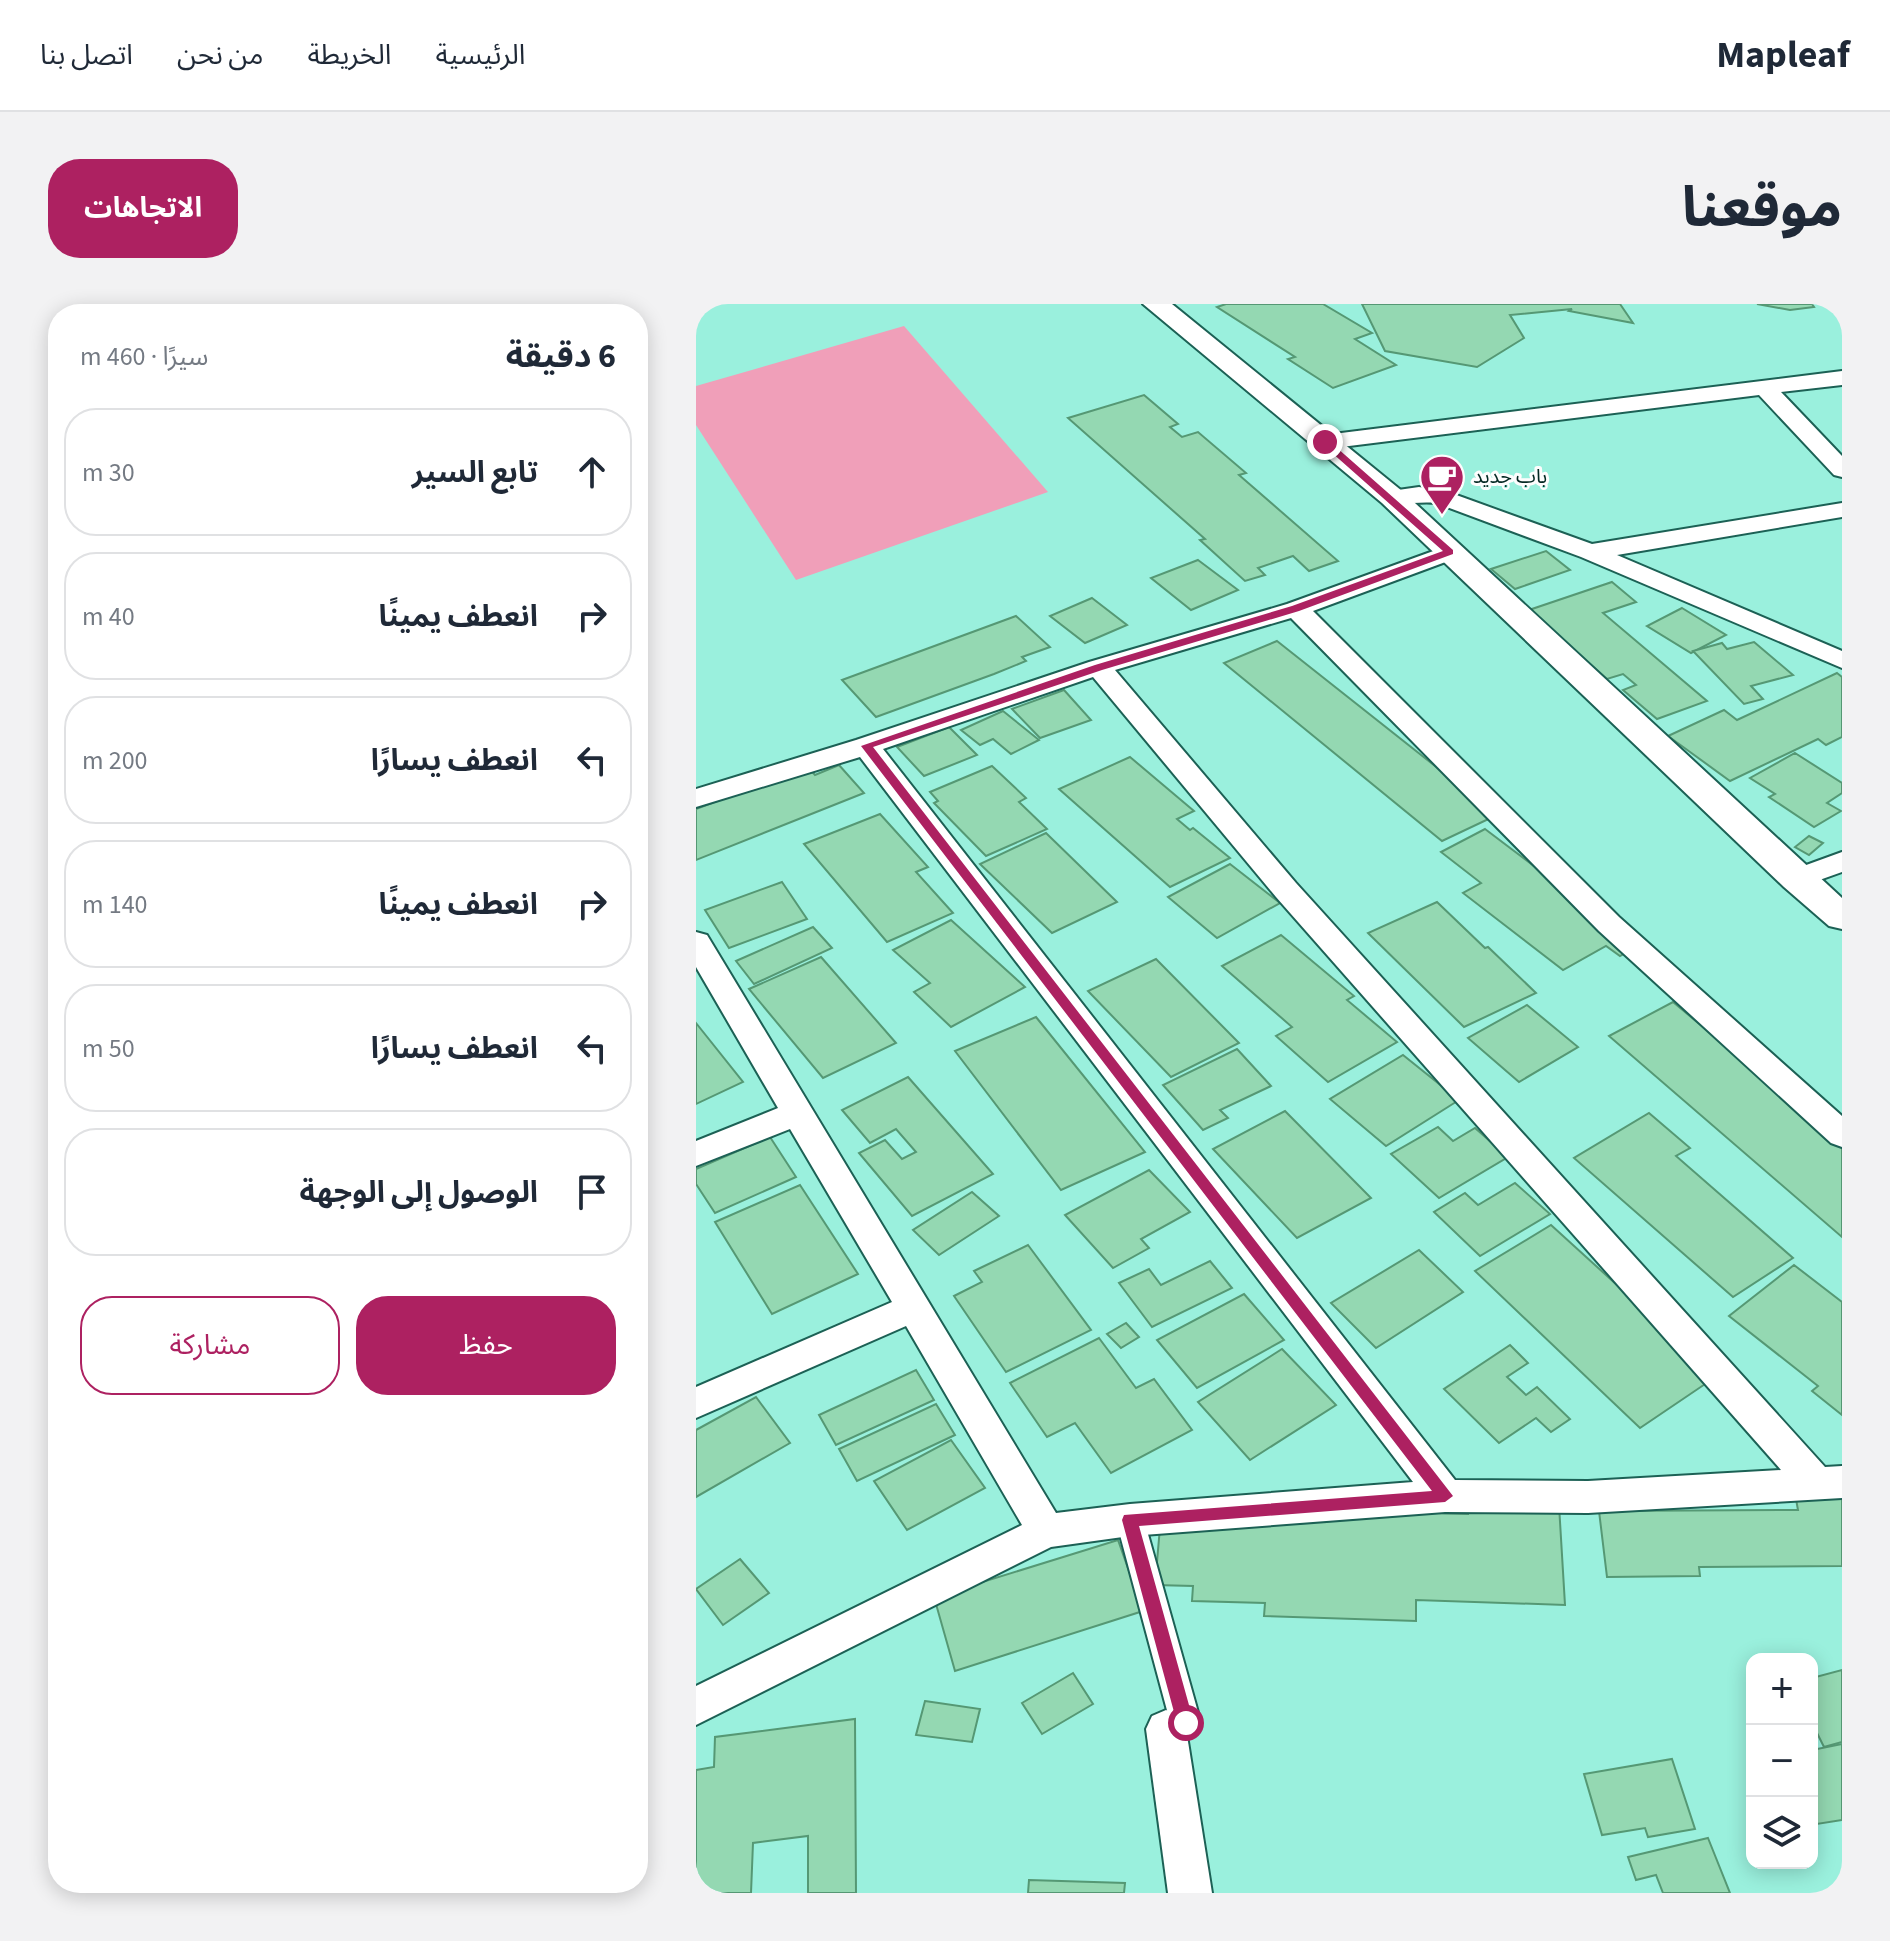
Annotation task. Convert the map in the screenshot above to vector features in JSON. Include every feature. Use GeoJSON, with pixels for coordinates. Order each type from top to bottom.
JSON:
{"type":"FeatureCollection","features":[{"type":"Feature","properties":{"kind":"street"},"geometry":{"type":"LineString","coordinates":[[1156,304],[1392,497],[1797,879],[1842,917]]}},
{"type":"Feature","properties":{"kind":"street"},"geometry":{"type":"LineString","coordinates":[[1325,442],[1842,378]]}},
{"type":"Feature","properties":{"kind":"street"},"geometry":{"type":"LineString","coordinates":[[1765,388],[1842,470]]}},
{"type":"Feature","properties":{"kind":"street"},"geometry":{"type":"LineString","coordinates":[[1392,497],[1419,494],[1440,497],[1590,552],[1842,660]]}},
{"type":"Feature","properties":{"kind":"street"},"geometry":{"type":"LineString","coordinates":[[1590,552],[1842,510]]}},
{"type":"Feature","properties":{"kind":"street"},"geometry":{"type":"LineString","coordinates":[[696,798],[866,746],[1098,667],[1296,609],[1450,552]]}},
{"type":"Feature","properties":{"kind":"street"},"geometry":{"type":"LineString","coordinates":[[1296,609],[1609,924],[1842,1135]]}},
{"type":"Feature","properties":{"kind":"street"},"geometry":{"type":"LineString","coordinates":[[1098,667],[1286,890],[1829,1483]]}},
{"type":"Feature","properties":{"kind":"street"},"geometry":{"type":"LineString","coordinates":[[866,746],[1445,1496]]}},
{"type":"Feature","properties":{"kind":"street"},"geometry":{"type":"LineString","coordinates":[[1797,879],[1842,861]]}},
{"type":"Feature","properties":{"kind":"street"},"geometry":{"type":"LineString","coordinates":[[699,951],[1046,1531]]}},
{"type":"Feature","properties":{"kind":"street"},"geometry":{"type":"LineString","coordinates":[[696,1154],[797,1113]]}},
{"type":"Feature","properties":{"kind":"street"},"geometry":{"type":"LineString","coordinates":[[696,1403],[913,1308]]}},
{"type":"Feature","properties":{"kind":"street"},"geometry":{"type":"LineString","coordinates":[[696,1706],[1046,1531],[1130,1520],[1445,1496],[1588,1497],[1829,1483]]}},
{"type":"Feature","properties":{"kind":"street"},"geometry":{"type":"LineString","coordinates":[[1130,1520],[1186,1723],[1166,1729],[1190,1893]]}},
{"type":"Feature","properties":{"kind":"shaded area"},"geometry":{"type":"Polygon","coordinates":[[[904,326],[1048,492],[796,580],[696,425],[696,386],[904,326]]]}},
{"type":"Feature","properties":{"kind":"building"},"geometry":{"type":"Polygon","coordinates":[[[1226,304],[1323,304],[1372,333],[1355,339],[1396,365],[1333,388],[1288,359],[1295,357],[1217,307],[1226,304]]]}},
{"type":"Feature","properties":{"kind":"building"},"geometry":{"type":"Polygon","coordinates":[[[1362,304],[1620,304],[1633,323],[1569,311],[1572,309],[1510,315],[1524,338],[1477,367],[1385,351],[1362,304]]]}},
{"type":"Feature","properties":{"kind":"building"},"geometry":{"type":"Polygon","coordinates":[[[1757,304],[1812,304],[1814,307],[1790,310],[1757,304]]]}},
{"type":"Feature","properties":{"kind":"building"},"geometry":{"type":"Polygon","coordinates":[[[1144,395],[1178,424],[1170,427],[1182,437],[1198,432],[1246,473],[1239,475],[1338,561],[1309,571],[1293,556],[1258,568],[1265,575],[1245,581],[1200,540],[1205,539],[1068,418],[1144,395]]]}},
{"type":"Feature","properties":{"kind":"building"},"geometry":{"type":"Polygon","coordinates":[[[1546,551],[1570,570],[1515,589],[1491,569],[1546,551]]]}},
{"type":"Feature","properties":{"kind":"building"},"geometry":{"type":"Polygon","coordinates":[[[1198,560],[1238,590],[1191,610],[1151,578],[1198,560]]]}},
{"type":"Feature","properties":{"kind":"building"},"geometry":{"type":"Polygon","coordinates":[[[1612,582],[1636,602],[1603,613],[1707,701],[1657,719],[1623,690],[1636,685],[1623,674],[1607,679],[1529,610],[1612,582]]]}},
{"type":"Feature","properties":{"kind":"building"},"geometry":{"type":"Polygon","coordinates":[[[1092,598],[1127,625],[1085,643],[1050,616],[1092,598]]]}},
{"type":"Feature","properties":{"kind":"building"},"geometry":{"type":"Polygon","coordinates":[[[1682,608],[1726,635],[1691,653],[1647,626],[1682,608]]]}},
{"type":"Feature","properties":{"kind":"building"},"geometry":{"type":"Polygon","coordinates":[[[1016,616],[1050,647],[1022,657],[1026,661],[994,674],[876,717],[842,680],[1016,616]]]}},
{"type":"Feature","properties":{"kind":"building"},"geometry":{"type":"Polygon","coordinates":[[[1277,641],[1497,815],[1442,841],[1224,663],[1277,641]]]}},
{"type":"Feature","properties":{"kind":"building"},"geometry":{"type":"Polygon","coordinates":[[[1754,642],[1793,675],[1751,686],[1763,699],[1744,704],[1693,651],[1722,643],[1727,649],[1754,642]]]}},
{"type":"Feature","properties":{"kind":"building"},"geometry":{"type":"Polygon","coordinates":[[[1837,673],[1842,677],[1842,737],[1826,745],[1818,739],[1730,781],[1668,736],[1724,710],[1737,720],[1837,673]]]}},
{"type":"Feature","properties":{"kind":"building"},"geometry":{"type":"Polygon","coordinates":[[[1064,690],[1091,720],[1040,738],[1012,709],[1064,690]]]}},
{"type":"Feature","properties":{"kind":"building"},"geometry":{"type":"Polygon","coordinates":[[[1003,711],[1039,740],[1011,754],[993,739],[980,745],[961,730],[1003,711]]]}},
{"type":"Feature","properties":{"kind":"building"},"geometry":{"type":"Polygon","coordinates":[[[949,727],[977,755],[924,776],[897,747],[949,727]]]}},
{"type":"Feature","properties":{"kind":"building"},"geometry":{"type":"Polygon","coordinates":[[[1795,753],[1842,783],[1842,793],[1827,803],[1841,811],[1814,827],[1769,797],[1775,794],[1750,778],[1795,753]]]}},
{"type":"Feature","properties":{"kind":"building"},"geometry":{"type":"Polygon","coordinates":[[[1130,757],[1194,811],[1177,819],[1230,858],[1170,887],[1059,789],[1130,757]]]}},
{"type":"Feature","properties":{"kind":"building"},"geometry":{"type":"Polygon","coordinates":[[[839,765],[864,793],[696,860],[696,809],[808,767],[815,775],[839,765]]]}},
{"type":"Feature","properties":{"kind":"building"},"geometry":{"type":"Polygon","coordinates":[[[992,766],[1026,798],[1019,802],[1047,829],[986,856],[934,803],[938,801],[930,792],[992,766]]]}},
{"type":"Feature","properties":{"kind":"building"},"geometry":{"type":"Polygon","coordinates":[[[880,814],[928,867],[916,872],[953,913],[887,942],[804,844],[880,814]]]}},
{"type":"Feature","properties":{"kind":"building"},"geometry":{"type":"Polygon","coordinates":[[[1485,829],[1639,945],[1620,956],[1606,946],[1563,970],[1463,893],[1481,883],[1441,852],[1485,829]]]}},
{"type":"Feature","properties":{"kind":"building"},"geometry":{"type":"Polygon","coordinates":[[[1046,833],[1117,902],[1052,933],[980,864],[1046,833]]]}},
{"type":"Feature","properties":{"kind":"building"},"geometry":{"type":"Polygon","coordinates":[[[1809,836],[1823,843],[1809,855],[1795,847],[1809,836]]]}},
{"type":"Feature","properties":{"kind":"building"},"geometry":{"type":"Polygon","coordinates":[[[1230,864],[1280,903],[1217,938],[1168,897],[1230,864]]]}},
{"type":"Feature","properties":{"kind":"building"},"geometry":{"type":"Polygon","coordinates":[[[782,882],[807,919],[729,948],[705,910],[782,882]]]}},
{"type":"Feature","properties":{"kind":"building"},"geometry":{"type":"Polygon","coordinates":[[[1437,902],[1536,993],[1464,1027],[1368,933],[1437,902]]]}},
{"type":"Feature","properties":{"kind":"building"},"geometry":{"type":"Polygon","coordinates":[[[951,920],[1025,987],[951,1027],[914,992],[930,983],[893,950],[951,920]]]}},
{"type":"Feature","properties":{"kind":"building"},"geometry":{"type":"Polygon","coordinates":[[[813,927],[832,948],[754,984],[736,961],[813,927]]]}},
{"type":"Feature","properties":{"kind":"building"},"geometry":{"type":"Polygon","coordinates":[[[1281,935],[1354,996],[1347,1000],[1397,1042],[1328,1082],[1276,1036],[1292,1027],[1222,966],[1281,935]]]}},
{"type":"Feature","properties":{"kind":"building"},"geometry":{"type":"Polygon","coordinates":[[[821,957],[896,1043],[823,1078],[749,989],[821,957]]]}},
{"type":"Feature","properties":{"kind":"building"},"geometry":{"type":"Polygon","coordinates":[[[1156,959],[1239,1043],[1171,1077],[1088,991],[1156,959]]]}},
{"type":"Feature","properties":{"kind":"building"},"geometry":{"type":"Polygon","coordinates":[[[1673,1002],[1842,1143],[1842,1237],[1609,1036],[1673,1002]]]}},
{"type":"Feature","properties":{"kind":"building"},"geometry":{"type":"Polygon","coordinates":[[[1527,1005],[1578,1047],[1519,1082],[1468,1038],[1527,1005]]]}},
{"type":"Feature","properties":{"kind":"building"},"geometry":{"type":"Polygon","coordinates":[[[1036,1017],[1145,1152],[1061,1190],[955,1051],[1036,1017]]]}},
{"type":"Feature","properties":{"kind":"building"},"geometry":{"type":"Polygon","coordinates":[[[696,1023],[743,1082],[696,1104],[696,1023]]]}},
{"type":"Feature","properties":{"kind":"building"},"geometry":{"type":"Polygon","coordinates":[[[1237,1049],[1271,1086],[1220,1110],[1228,1118],[1203,1130],[1163,1085],[1237,1049]]]}},
{"type":"Feature","properties":{"kind":"building"},"geometry":{"type":"Polygon","coordinates":[[[1403,1055],[1459,1100],[1386,1146],[1330,1099],[1403,1055]]]}},
{"type":"Feature","properties":{"kind":"building"},"geometry":{"type":"Polygon","coordinates":[[[908,1077],[993,1174],[912,1216],[859,1153],[885,1140],[902,1159],[916,1152],[896,1129],[870,1143],[842,1110],[908,1077]]]}},
{"type":"Feature","properties":{"kind":"building"},"geometry":{"type":"Polygon","coordinates":[[[1285,1111],[1371,1198],[1297,1238],[1213,1149],[1285,1111]]]}},
{"type":"Feature","properties":{"kind":"building"},"geometry":{"type":"Polygon","coordinates":[[[1649,1113],[1690,1148],[1676,1156],[1793,1258],[1733,1297],[1574,1158],[1649,1113]]]}},
{"type":"Feature","properties":{"kind":"building"},"geometry":{"type":"Polygon","coordinates":[[[1438,1127],[1453,1141],[1475,1128],[1508,1157],[1439,1198],[1391,1154],[1438,1127]]]}},
{"type":"Feature","properties":{"kind":"building"},"geometry":{"type":"Polygon","coordinates":[[[770,1137],[796,1177],[715,1213],[696,1184],[696,1169],[770,1137]]]}},
{"type":"Feature","properties":{"kind":"building"},"geometry":{"type":"Polygon","coordinates":[[[1149,1170],[1190,1212],[1141,1239],[1149,1248],[1113,1268],[1065,1215],[1149,1170]]]}},
{"type":"Feature","properties":{"kind":"building"},"geometry":{"type":"Polygon","coordinates":[[[1515,1183],[1550,1214],[1480,1256],[1434,1212],[1465,1193],[1478,1205],[1515,1183]]]}},
{"type":"Feature","properties":{"kind":"building"},"geometry":{"type":"Polygon","coordinates":[[[800,1185],[858,1274],[772,1314],[715,1222],[800,1185]]]}},
{"type":"Feature","properties":{"kind":"building"},"geometry":{"type":"Polygon","coordinates":[[[972,1192],[999,1216],[939,1255],[913,1230],[972,1192]]]}},
{"type":"Feature","properties":{"kind":"building"},"geometry":{"type":"Polygon","coordinates":[[[1551,1225],[1717,1376],[1640,1428],[1475,1271],[1551,1225]]]}},
{"type":"Feature","properties":{"kind":"building"},"geometry":{"type":"Polygon","coordinates":[[[1028,1245],[1091,1330],[1006,1372],[954,1296],[982,1282],[974,1271],[1028,1245]]]}},
{"type":"Feature","properties":{"kind":"building"},"geometry":{"type":"Polygon","coordinates":[[[1419,1250],[1463,1292],[1376,1348],[1331,1303],[1419,1250]]]}},
{"type":"Feature","properties":{"kind":"building"},"geometry":{"type":"Polygon","coordinates":[[[1210,1261],[1232,1288],[1152,1327],[1119,1283],[1149,1269],[1161,1285],[1210,1261]]]}},
{"type":"Feature","properties":{"kind":"building"},"geometry":{"type":"Polygon","coordinates":[[[1794,1265],[1842,1302],[1842,1415],[1812,1391],[1818,1386],[1729,1316],[1794,1265]]]}},
{"type":"Feature","properties":{"kind":"building"},"geometry":{"type":"Polygon","coordinates":[[[1244,1294],[1284,1340],[1197,1388],[1157,1340],[1244,1294]]]}},
{"type":"Feature","properties":{"kind":"building"},"geometry":{"type":"Polygon","coordinates":[[[1126,1323],[1139,1337],[1121,1348],[1107,1334],[1126,1323]]]}},
{"type":"Feature","properties":{"kind":"building"},"geometry":{"type":"Polygon","coordinates":[[[1099,1338],[1136,1388],[1154,1379],[1192,1430],[1111,1473],[1075,1423],[1047,1437],[1010,1383],[1099,1338]]]}},
{"type":"Feature","properties":{"kind":"building"},"geometry":{"type":"Polygon","coordinates":[[[1510,1345],[1528,1363],[1507,1377],[1526,1395],[1537,1387],[1570,1419],[1551,1432],[1536,1418],[1499,1443],[1444,1389],[1510,1345]]]}},
{"type":"Feature","properties":{"kind":"building"},"geometry":{"type":"Polygon","coordinates":[[[1282,1349],[1336,1405],[1250,1460],[1198,1402],[1282,1349]]]}},
{"type":"Feature","properties":{"kind":"building"},"geometry":{"type":"Polygon","coordinates":[[[916,1370],[934,1400],[836,1445],[819,1415],[916,1370]]]}},
{"type":"Feature","properties":{"kind":"building"},"geometry":{"type":"Polygon","coordinates":[[[756,1397],[790,1443],[696,1497],[696,1430],[756,1397]]]}},
{"type":"Feature","properties":{"kind":"building"},"geometry":{"type":"Polygon","coordinates":[[[936,1404],[955,1435],[857,1481],[839,1449],[936,1404]]]}},
{"type":"Feature","properties":{"kind":"building"},"geometry":{"type":"Polygon","coordinates":[[[951,1440],[985,1488],[907,1530],[874,1481],[951,1440]]]}},
{"type":"Feature","properties":{"kind":"building"},"geometry":{"type":"Polygon","coordinates":[[[1794,1488],[1842,1488],[1842,1566],[1699,1567],[1700,1576],[1607,1577],[1599,1511],[1798,1510],[1794,1488]]]}},
{"type":"Feature","properties":{"kind":"building"},"geometry":{"type":"Polygon","coordinates":[[[1468,1502],[1559,1505],[1565,1605],[1416,1600],[1416,1621],[1264,1616],[1265,1603],[1192,1601],[1193,1586],[1155,1585],[1162,1504],[1468,1514],[1468,1502]]]}},
{"type":"Feature","properties":{"kind":"building"},"geometry":{"type":"Polygon","coordinates":[[[1118,1540],[1143,1611],[955,1671],[934,1597],[1118,1540]]]}},
{"type":"Feature","properties":{"kind":"building"},"geometry":{"type":"Polygon","coordinates":[[[740,1559],[769,1593],[723,1625],[696,1589],[740,1559]]]}},
{"type":"Feature","properties":{"kind":"building"},"geometry":{"type":"Polygon","coordinates":[[[1842,1670],[1842,1742],[1824,1747],[1818,1735],[1818,1676],[1842,1670]]]}},
{"type":"Feature","properties":{"kind":"building"},"geometry":{"type":"Polygon","coordinates":[[[1073,1673],[1093,1704],[1042,1734],[1022,1703],[1073,1673]]]}},
{"type":"Feature","properties":{"kind":"building"},"geometry":{"type":"Polygon","coordinates":[[[925,1701],[980,1709],[972,1742],[916,1735],[925,1701]]]}},
{"type":"Feature","properties":{"kind":"building"},"geometry":{"type":"Polygon","coordinates":[[[855,1719],[856,1893],[808,1893],[808,1836],[753,1843],[751,1893],[696,1893],[696,1770],[714,1767],[715,1737],[855,1719]]]}},
{"type":"Feature","properties":{"kind":"building"},"geometry":{"type":"Polygon","coordinates":[[[1842,1744],[1842,1820],[1818,1824],[1818,1749],[1842,1744]]]}},
{"type":"Feature","properties":{"kind":"building"},"geometry":{"type":"Polygon","coordinates":[[[1672,1759],[1695,1829],[1648,1837],[1645,1828],[1602,1835],[1584,1774],[1672,1759]]]}},
{"type":"Feature","properties":{"kind":"building"},"geometry":{"type":"Polygon","coordinates":[[[1708,1838],[1730,1893],[1663,1893],[1656,1875],[1636,1880],[1628,1857],[1708,1838]]]}},
{"type":"Feature","properties":{"kind":"building"},"geometry":{"type":"Polygon","coordinates":[[[1029,1880],[1125,1883],[1124,1893],[1028,1893],[1029,1880]]]}},
{"type":"Feature","properties":{"kind":"place","name":"باب جديد"},"geometry":{"type":"Point","coordinates":[1442,516]}},
{"type":"Feature","properties":{"kind":"route"},"geometry":{"type":"LineString","coordinates":[[1186,1723],[1130,1520],[1445,1496],[866,746],[1098,667],[1296,609],[1450,552],[1392,497],[1325,442]]}}]}
